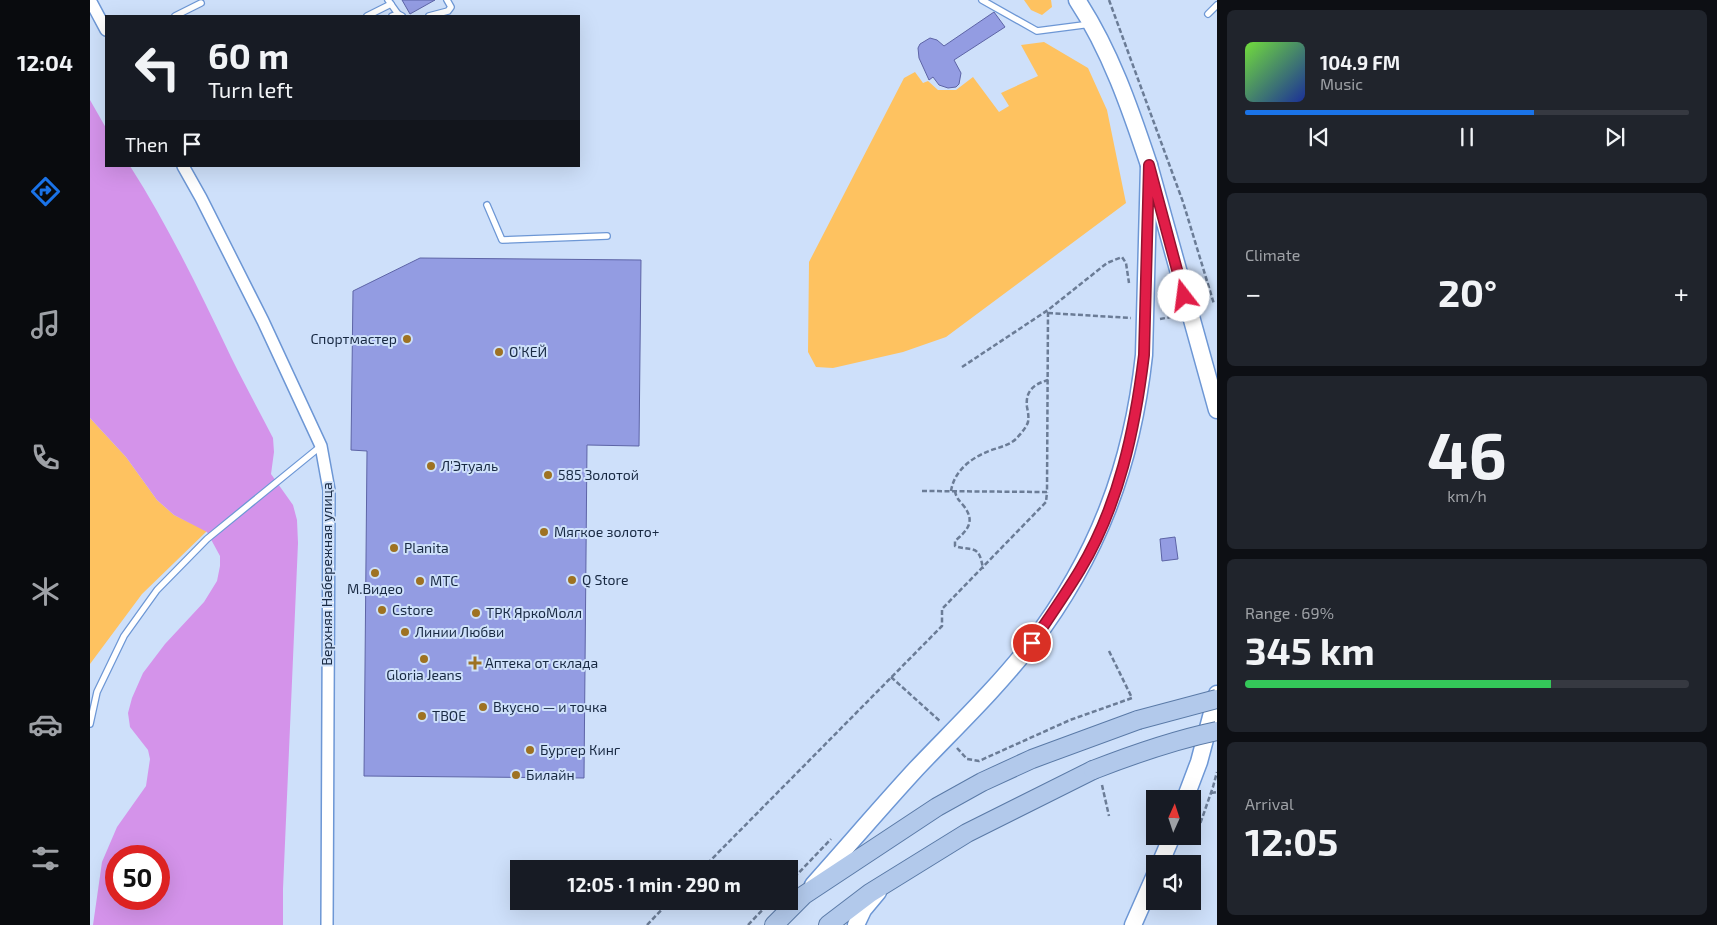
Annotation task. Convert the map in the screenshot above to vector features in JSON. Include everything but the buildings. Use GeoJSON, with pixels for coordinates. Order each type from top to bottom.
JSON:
{"type":"FeatureCollection","features":[{"type":"Feature","properties":{"kind":"main road"},"geometry":{"type":"LineString","coordinates":[[1077,0],[1093,24],[1123,93],[1149,165],[1217,410]]}},
{"type":"Feature","properties":{"kind":"main road"},"geometry":{"type":"LineString","coordinates":[[774,925],[804,895],[916,769],[983,700],[1017,661],[1081,569],[1099,533],[1123,468],[1140,387],[1144,355],[1149,165]]}},
{"type":"Feature","properties":{"kind":"main road"},"geometry":{"type":"LineString","coordinates":[[1188,790],[1199,762],[1217,694]]}},
{"type":"Feature","properties":{"kind":"main road"},"geometry":{"type":"LineString","coordinates":[[804,895],[937,807],[982,782],[1032,759],[1138,720],[1217,699]]}},
{"type":"Feature","properties":{"kind":"main road"},"geometry":{"type":"LineString","coordinates":[[828,925],[870,893],[967,833],[1097,777],[1148,749],[1217,731]]}},
{"type":"Feature","properties":{"kind":"main road"},"geometry":{"type":"LineString","coordinates":[[856,925],[863,910],[884,886]]}},
{"type":"Feature","properties":{"kind":"main road"},"geometry":{"type":"LineString","coordinates":[[1133,925],[1146,895]]}},
{"type":"Feature","properties":{"kind":"street"},"geometry":{"type":"LineString","coordinates":[[90,0],[105,28]]}},
{"type":"Feature","properties":{"kind":"street","name":"Верхняя Набережная улица"},"geometry":{"type":"LineString","coordinates":[[184,167],[263,321],[320,446],[329,490],[327,925]]}},
{"type":"Feature","properties":{"kind":"lane"},"geometry":{"type":"LineString","coordinates":[[433,15],[448,11],[451,7],[447,0]]}},
{"type":"Feature","properties":{"kind":"lane"},"geometry":{"type":"LineString","coordinates":[[982,0],[1036,32],[1093,24]]}},
{"type":"Feature","properties":{"kind":"lane"},"geometry":{"type":"LineString","coordinates":[[369,15],[389,2],[400,15]]}},
{"type":"Feature","properties":{"kind":"lane"},"geometry":{"type":"LineString","coordinates":[[177,15],[201,3]]}},
{"type":"Feature","properties":{"kind":"lane"},"geometry":{"type":"LineString","coordinates":[[1208,14],[1217,6]]}},
{"type":"Feature","properties":{"kind":"lane"},"geometry":{"type":"LineString","coordinates":[[487,205],[502,240],[607,236]]}},
{"type":"Feature","properties":{"kind":"lane"},"geometry":{"type":"LineString","coordinates":[[90,724],[97,692],[124,636],[157,590],[207,539],[320,446]]}},
{"type":"Feature","properties":{"kind":"path"},"geometry":{"type":"LineString","coordinates":[[1109,0],[1183,202],[1214,304]]}},
{"type":"Feature","properties":{"kind":"path"},"geometry":{"type":"LineString","coordinates":[[962,367],[1048,311],[1107,263],[1122,257],[1126,263],[1130,286]]}},
{"type":"Feature","properties":{"kind":"path"},"geometry":{"type":"LineString","coordinates":[[1048,311],[1134,318]]}},
{"type":"Feature","properties":{"kind":"path"},"geometry":{"type":"LineString","coordinates":[[711,860],[942,626],[942,609],[1046,502],[1048,311]]}},
{"type":"Feature","properties":{"kind":"path"},"geometry":{"type":"LineString","coordinates":[[1154,320],[1170,316]]}},
{"type":"Feature","properties":{"kind":"path"},"geometry":{"type":"LineString","coordinates":[[983,568],[981,558],[976,550],[970,547],[955,546],[955,541],[964,535],[969,526],[967,512],[956,498],[952,484],[957,475],[969,463],[990,451],[1004,446],[1018,436],[1028,422],[1028,394],[1038,382],[1048,380]]}},
{"type":"Feature","properties":{"kind":"path"},"geometry":{"type":"LineString","coordinates":[[922,491],[1047,492]]}},
{"type":"Feature","properties":{"kind":"path"},"geometry":{"type":"LineString","coordinates":[[954,745],[967,759],[979,761],[1061,724],[1132,698],[1109,651]]}},
{"type":"Feature","properties":{"kind":"path"},"geometry":{"type":"LineString","coordinates":[[891,678],[944,725]]}},
{"type":"Feature","properties":{"kind":"path"},"geometry":{"type":"LineString","coordinates":[[1201,822],[1217,772]]}},
{"type":"Feature","properties":{"kind":"path"},"geometry":{"type":"LineString","coordinates":[[1097,777],[1109,816]]}},
{"type":"Feature","properties":{"kind":"path"},"geometry":{"type":"LineString","coordinates":[[1211,794],[1217,792]]}},
{"type":"Feature","properties":{"kind":"path"},"geometry":{"type":"LineString","coordinates":[[647,925],[661,910]]}},
{"type":"Feature","properties":{"kind":"path"},"geometry":{"type":"LineString","coordinates":[[748,925],[762,910]]}},
{"type":"Feature","properties":{"kind":"shaded area"},"geometry":{"type":"Polygon","coordinates":[[[1024,0],[1051,0],[1052,7],[1042,15],[1031,10],[1024,0]]]}},
{"type":"Feature","properties":{"kind":"shaded area"},"geometry":{"type":"Polygon","coordinates":[[[1044,42],[1088,68],[1107,110],[1126,203],[946,337],[903,352],[833,368],[816,367],[808,352],[809,262],[904,78],[915,72],[923,83],[928,81],[938,90],[956,90],[973,77],[999,112],[1009,106],[1001,93],[1038,76],[1021,45],[1044,42]]]}},
{"type":"Feature","properties":{"kind":"shaded area"},"geometry":{"type":"Polygon","coordinates":[[[90,100],[105,126],[105,167],[131,167],[171,236],[273,438],[274,452],[271,474],[293,505],[297,520],[298,543],[283,925],[93,925],[102,862],[105,855],[105,910],[170,910],[170,845],[109,845],[117,827],[146,786],[150,759],[148,750],[130,727],[128,713],[132,698],[143,673],[165,644],[204,602],[217,581],[220,556],[207,532],[174,515],[157,500],[126,457],[90,418],[90,100]]]}},
{"type":"Feature","properties":{"kind":"shaded area"},"geometry":{"type":"Polygon","coordinates":[[[90,418],[126,457],[157,500],[174,515],[207,531],[142,594],[90,664],[90,418]]]}},
{"type":"Feature","properties":{"kind":"place","name":"Спортмастер"},"geometry":{"type":"Point","coordinates":[407,339]}},
{"type":"Feature","properties":{"kind":"place","name":"О’КЕЙ"},"geometry":{"type":"Point","coordinates":[499,352]}},
{"type":"Feature","properties":{"kind":"place","name":"Л'Этуаль"},"geometry":{"type":"Point","coordinates":[431,466]}},
{"type":"Feature","properties":{"kind":"place","name":"585 Золотой"},"geometry":{"type":"Point","coordinates":[548,475]}},
{"type":"Feature","properties":{"kind":"place","name":"Мягкое золото+"},"geometry":{"type":"Point","coordinates":[544,532]}},
{"type":"Feature","properties":{"kind":"place","name":"Planita"},"geometry":{"type":"Point","coordinates":[394,548]}},
{"type":"Feature","properties":{"kind":"place","name":"М.Видео"},"geometry":{"type":"Point","coordinates":[375,573]}},
{"type":"Feature","properties":{"kind":"place","name":"Q Store"},"geometry":{"type":"Point","coordinates":[572,580]}},
{"type":"Feature","properties":{"kind":"place","name":"МТС"},"geometry":{"type":"Point","coordinates":[420,581]}},
{"type":"Feature","properties":{"kind":"place","name":"Cstore"},"geometry":{"type":"Point","coordinates":[382,610]}},
{"type":"Feature","properties":{"kind":"place","name":"ТРК ЯркоМолл"},"geometry":{"type":"Point","coordinates":[476,613]}},
{"type":"Feature","properties":{"kind":"place","name":"Линии Любви"},"geometry":{"type":"Point","coordinates":[405,632]}},
{"type":"Feature","properties":{"kind":"place","name":"Gloria Jeans"},"geometry":{"type":"Point","coordinates":[424,659]}},
{"type":"Feature","properties":{"kind":"place","name":"Аптека от склада"},"geometry":{"type":"Point","coordinates":[475,663]}},
{"type":"Feature","properties":{"kind":"place","name":"Вкусно — и точка"},"geometry":{"type":"Point","coordinates":[483,707]}},
{"type":"Feature","properties":{"kind":"place","name":"ТВОЕ"},"geometry":{"type":"Point","coordinates":[422,716]}},
{"type":"Feature","properties":{"kind":"place","name":"Бургер Кинг"},"geometry":{"type":"Point","coordinates":[530,750]}},
{"type":"Feature","properties":{"kind":"place","name":"Билайн"},"geometry":{"type":"Point","coordinates":[516,775]}},
{"type":"Feature","properties":{"kind":"route"},"geometry":{"type":"LineString","coordinates":[[1032,643],[1081,569],[1099,533],[1112,501],[1130,443],[1144,355],[1149,165],[1184,296]]}}]}
